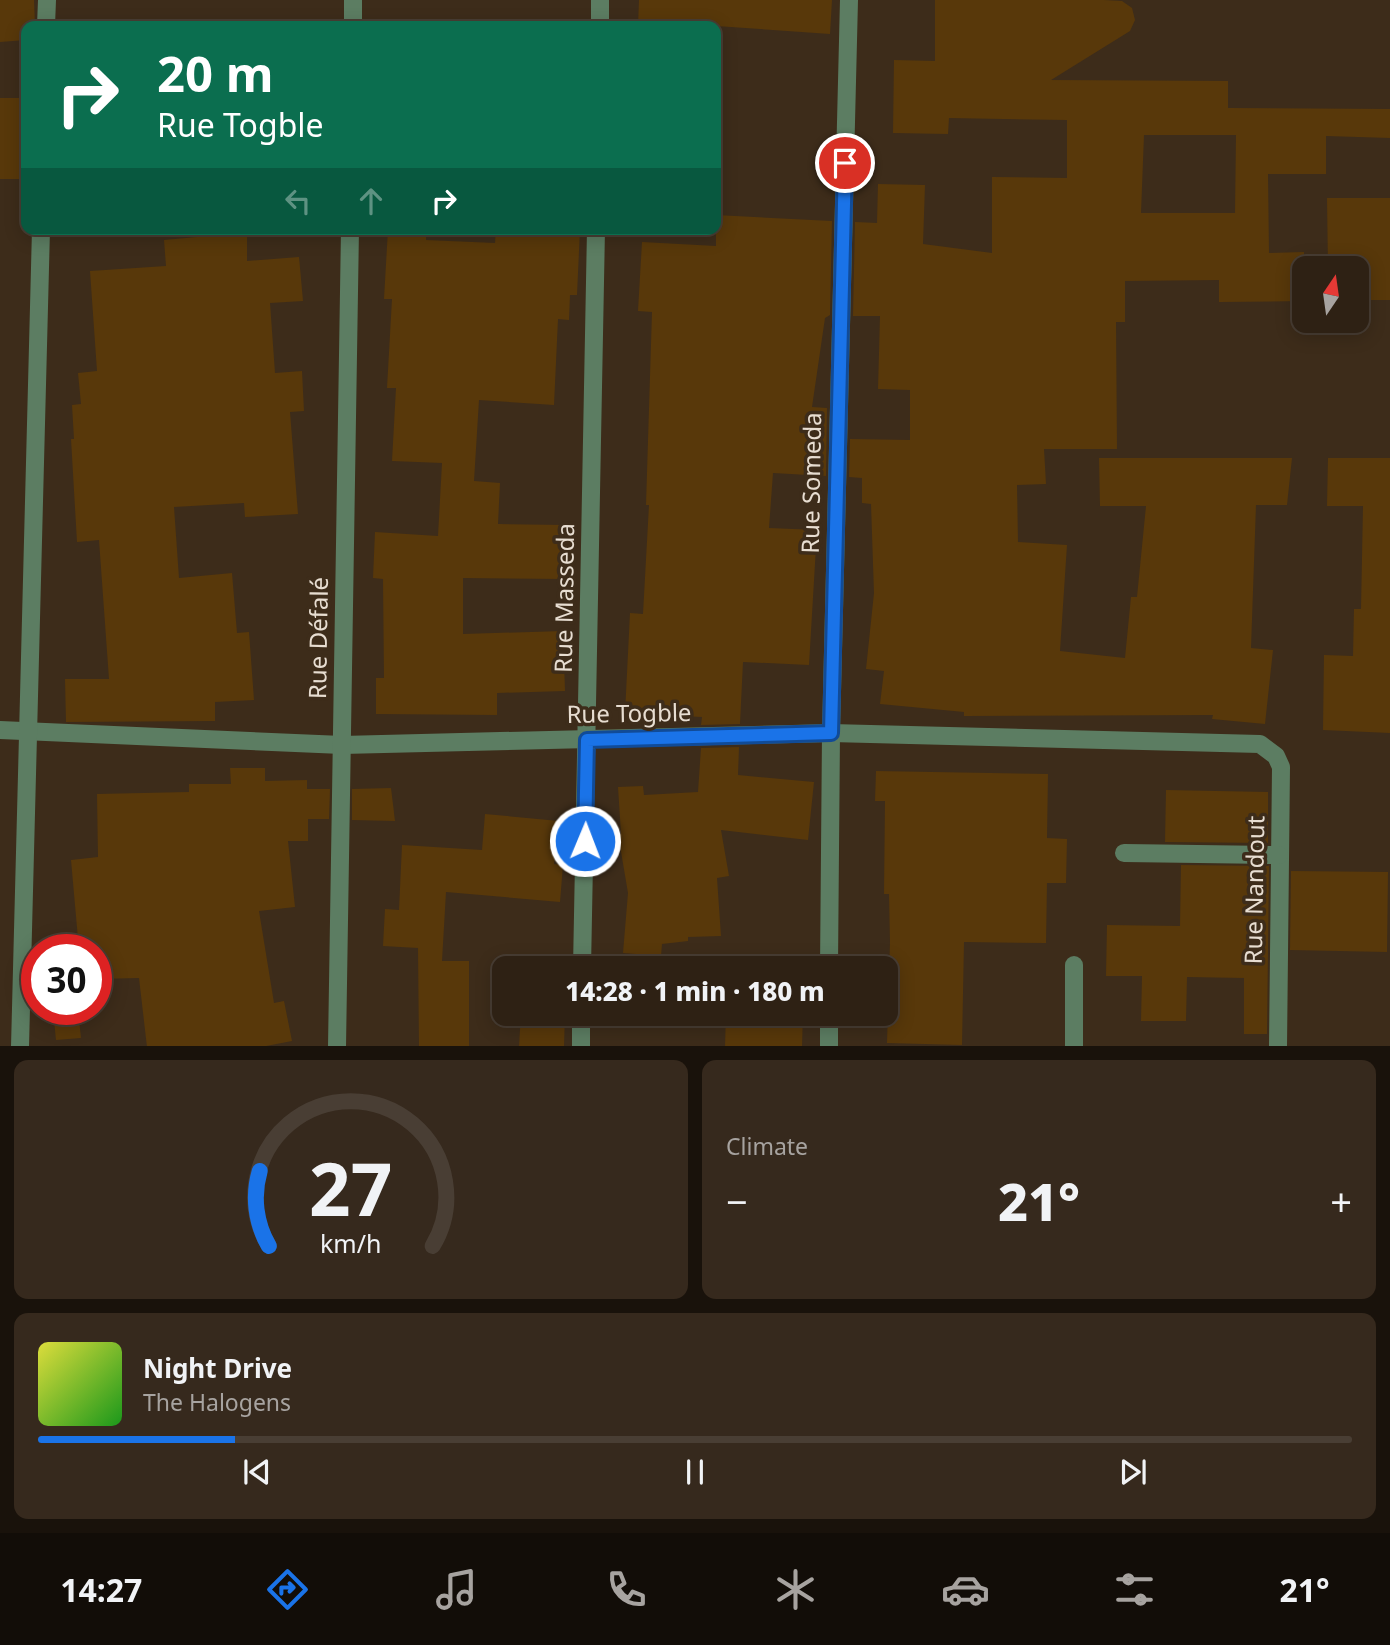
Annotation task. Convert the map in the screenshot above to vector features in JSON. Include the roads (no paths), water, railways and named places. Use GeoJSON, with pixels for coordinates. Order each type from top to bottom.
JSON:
{"type":"FeatureCollection","features":[{"type":"Feature","properties":{"kind":"street"},"geometry":{"type":"LineString","coordinates":[[46,21],[47,0]]}},
{"type":"Feature","properties":{"kind":"street"},"geometry":{"type":"LineString","coordinates":[[353,0],[353,21]]}},
{"type":"Feature","properties":{"kind":"street"},"geometry":{"type":"LineString","coordinates":[[600,0],[600,21]]}},
{"type":"Feature","properties":{"kind":"street","name":"Rue Someda"},"geometry":{"type":"LineString","coordinates":[[829,956],[831,733],[849,0]]}},
{"type":"Feature","properties":{"kind":"street"},"geometry":{"type":"LineString","coordinates":[[20,1046],[41,235]]}},
{"type":"Feature","properties":{"kind":"street","name":"Rue Défalé"},"geometry":{"type":"LineString","coordinates":[[337,1046],[349,235]]}},
{"type":"Feature","properties":{"kind":"street","name":"Rue Masseda"},"geometry":{"type":"LineString","coordinates":[[582,956],[596,235]]}},
{"type":"Feature","properties":{"kind":"street","name":"Rue Togble"},"geometry":{"type":"LineString","coordinates":[[0,730],[342,745],[831,733],[1260,744]]}},
{"type":"Feature","properties":{"kind":"street","name":"Rue Nandout"},"geometry":{"type":"LineString","coordinates":[[1260,744],[1276,756],[1281,767],[1278,1046]]}},
{"type":"Feature","properties":{"kind":"street"},"geometry":{"type":"LineString","coordinates":[[1124,853],[1279,855]]}},
{"type":"Feature","properties":{"kind":"street"},"geometry":{"type":"LineString","coordinates":[[1074,965],[1074,1046]]}},
{"type":"Feature","properties":{"kind":"street"},"geometry":{"type":"LineString","coordinates":[[581,1026],[581,1046]]}},
{"type":"Feature","properties":{"kind":"street"},"geometry":{"type":"LineString","coordinates":[[829,1026],[829,1046]]}}]}
